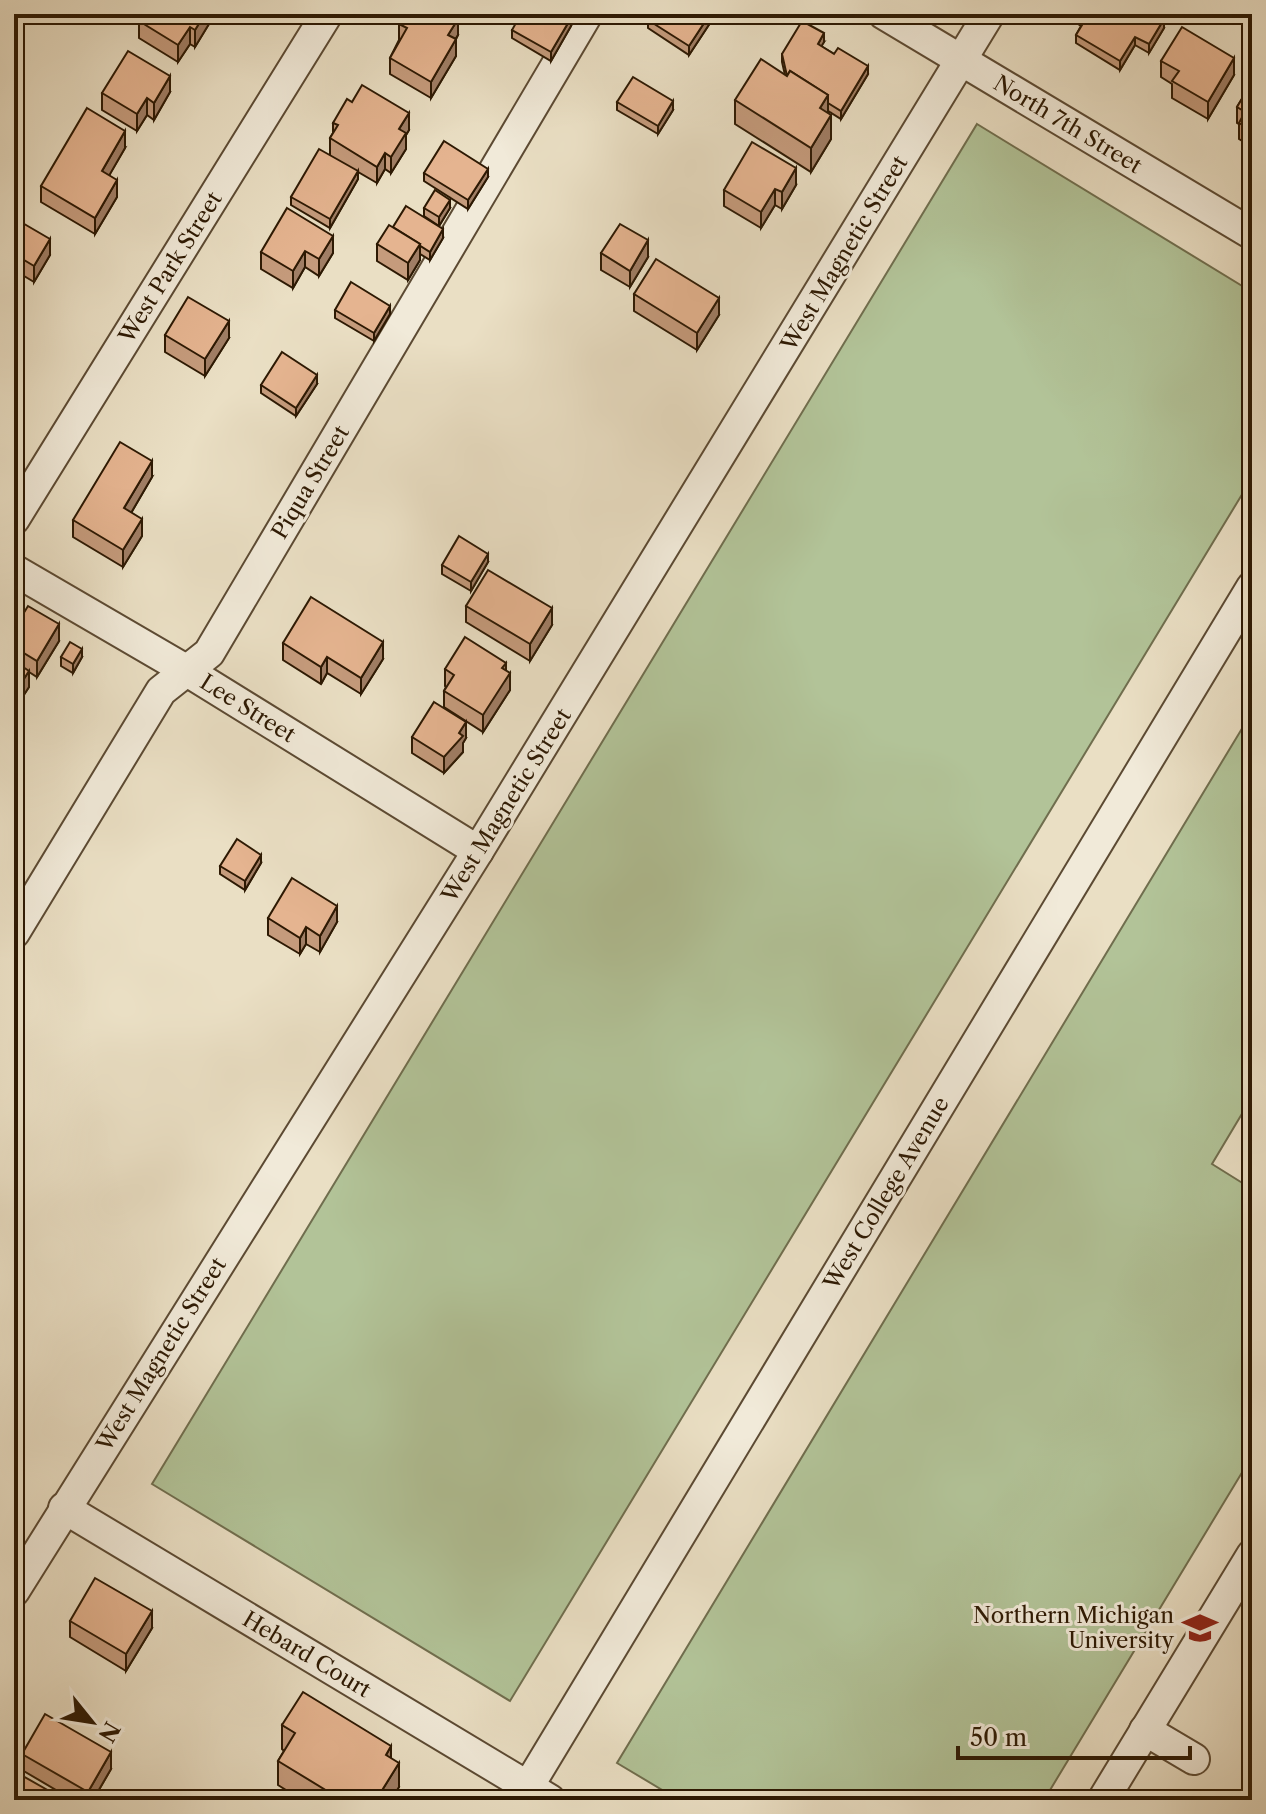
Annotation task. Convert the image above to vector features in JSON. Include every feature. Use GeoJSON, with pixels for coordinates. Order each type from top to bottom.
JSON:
{"type":"FeatureCollection","features":[{"type":"Feature","properties":{"kind":"street","name":"West Park Street"},"geometry":{"type":"LineString","coordinates":[[14,519],[327,14]]}},
{"type":"Feature","properties":{"kind":"street","name":"Piqua Street"},"geometry":{"type":"LineString","coordinates":[[14,933],[161,691],[184,669],[209,653],[587,14]]}},
{"type":"Feature","properties":{"kind":"street","name":"North 7th Street"},"geometry":{"type":"LineString","coordinates":[[884,14],[1252,234]]}},
{"type":"Feature","properties":{"kind":"street","name":"West Magnetic Street"},"geometry":{"type":"LineString","coordinates":[[14,1591],[478,851],[989,14]]}},
{"type":"Feature","properties":{"kind":"street","name":"Lee Street"},"geometry":{"type":"LineString","coordinates":[[14,570],[184,669],[478,851]]}},
{"type":"Feature","properties":{"kind":"street","name":"West College Avenue"},"geometry":{"type":"LineString","coordinates":[[533,1796],[1252,587]]}},
{"type":"Feature","properties":{"kind":"street","name":"Hebard Court"},"geometry":{"type":"LineString","coordinates":[[64,1508],[533,1796]]}},
{"type":"Feature","properties":{"kind":"street"},"geometry":{"type":"LineString","coordinates":[[1103,1800],[1252,1555]]}},
{"type":"Feature","properties":{"kind":"street"},"geometry":{"type":"LineString","coordinates":[[1145,1730],[1194,1759]]}},
{"type":"Feature","properties":{"kind":"green space"},"geometry":{"type":"Polygon","coordinates":[[[977,124],[1252,292],[1252,478],[510,1701],[152,1484],[977,124]]]}},
{"type":"Feature","properties":{"kind":"green space"},"geometry":{"type":"Polygon","coordinates":[[[1252,712],[1252,1097],[1212,1164],[1252,1189],[1252,1456],[1044,1800],[679,1800],[617,1763],[1252,712]]]}},
{"type":"Feature","properties":{"kind":"building"},"geometry":{"type":"Polygon","coordinates":[[[144,14],[205,14],[195,30],[190,27],[178,45],[139,21],[144,14]]]}},
{"type":"Feature","properties":{"kind":"building"},"geometry":{"type":"Polygon","coordinates":[[[405,14],[449,14],[458,19],[448,35],[456,39],[431,82],[390,58],[407,28],[399,24],[405,14]]]}},
{"type":"Feature","properties":{"kind":"building"},"geometry":{"type":"Polygon","coordinates":[[[521,14],[564,14],[571,18],[551,52],[512,30],[521,14]]]}},
{"type":"Feature","properties":{"kind":"building"},"geometry":{"type":"Polygon","coordinates":[[[652,14],[710,14],[689,46],[648,20],[652,14]]]}},
{"type":"Feature","properties":{"kind":"building"},"geometry":{"type":"Polygon","coordinates":[[[1075,14],[1155,14],[1164,19],[1149,44],[1135,37],[1120,61],[1076,35],[1085,20],[1075,14]]]}},
{"type":"Feature","properties":{"kind":"building"},"geometry":{"type":"Polygon","coordinates":[[[802,21],[824,33],[818,44],[834,54],[838,48],[868,66],[841,111],[828,103],[828,95],[790,71],[787,76],[782,54],[802,21]]]}},
{"type":"Feature","properties":{"kind":"building"},"geometry":{"type":"Polygon","coordinates":[[[1182,27],[1234,58],[1208,102],[1172,81],[1179,71],[1161,61],[1182,27]]]}},
{"type":"Feature","properties":{"kind":"building"},"geometry":{"type":"Polygon","coordinates":[[[128,51],[170,76],[154,103],[147,98],[137,114],[102,93],[128,51]]]}},
{"type":"Feature","properties":{"kind":"building"},"geometry":{"type":"Polygon","coordinates":[[[761,59],[787,76],[790,71],[828,95],[820,108],[831,115],[811,148],[735,100],[761,59]]]}},
{"type":"Feature","properties":{"kind":"building"},"geometry":{"type":"Polygon","coordinates":[[[633,77],[673,101],[658,126],[617,102],[633,77]]]}},
{"type":"Feature","properties":{"kind":"building"},"geometry":{"type":"Polygon","coordinates":[[[1252,82],[1252,131],[1239,123],[1245,112],[1237,107],[1252,82]]]}},
{"type":"Feature","properties":{"kind":"building"},"geometry":{"type":"Polygon","coordinates":[[[362,85],[409,113],[399,129],[406,133],[391,157],[385,153],[377,167],[330,138],[338,125],[333,123],[347,99],[352,102],[362,85]]]}},
{"type":"Feature","properties":{"kind":"building"},"geometry":{"type":"Polygon","coordinates":[[[87,108],[125,131],[102,171],[117,180],[95,218],[41,186],[87,108]]]}},
{"type":"Feature","properties":{"kind":"building"},"geometry":{"type":"Polygon","coordinates":[[[444,141],[488,169],[468,200],[424,173],[444,141]]]}},
{"type":"Feature","properties":{"kind":"building"},"geometry":{"type":"Polygon","coordinates":[[[752,142],[796,168],[782,192],[775,189],[761,212],[724,190],[752,142]]]}},
{"type":"Feature","properties":{"kind":"building"},"geometry":{"type":"Polygon","coordinates":[[[319,149],[358,171],[330,219],[291,197],[319,149]]]}},
{"type":"Feature","properties":{"kind":"building"},"geometry":{"type":"Polygon","coordinates":[[[435,190],[450,200],[439,217],[424,208],[435,190]]]}},
{"type":"Feature","properties":{"kind":"building"},"geometry":{"type":"Polygon","coordinates":[[[406,206],[443,229],[430,252],[393,227],[406,206]]]}},
{"type":"Feature","properties":{"kind":"building"},"geometry":{"type":"Polygon","coordinates":[[[287,208],[333,236],[319,259],[305,251],[293,271],[261,252],[287,208]]]}},
{"type":"Feature","properties":{"kind":"building"},"geometry":{"type":"Polygon","coordinates":[[[14,218],[50,239],[34,266],[14,254],[14,218]]]}},
{"type":"Feature","properties":{"kind":"building"},"geometry":{"type":"Polygon","coordinates":[[[620,224],[648,240],[630,271],[601,253],[620,224]]]}},
{"type":"Feature","properties":{"kind":"building"},"geometry":{"type":"Polygon","coordinates":[[[389,225],[420,244],[408,263],[377,244],[389,225]]]}},
{"type":"Feature","properties":{"kind":"building"},"geometry":{"type":"Polygon","coordinates":[[[656,259],[719,298],[697,333],[634,294],[656,259]]]}},
{"type":"Feature","properties":{"kind":"building"},"geometry":{"type":"Polygon","coordinates":[[[351,282],[390,306],[374,333],[335,310],[351,282]]]}},
{"type":"Feature","properties":{"kind":"building"},"geometry":{"type":"Polygon","coordinates":[[[188,297],[229,321],[205,359],[165,335],[188,297]]]}},
{"type":"Feature","properties":{"kind":"building"},"geometry":{"type":"Polygon","coordinates":[[[282,352],[317,375],[296,408],[261,385],[282,352]]]}},
{"type":"Feature","properties":{"kind":"building"},"geometry":{"type":"Polygon","coordinates":[[[120,442],[152,461],[124,508],[142,519],[123,550],[73,520],[120,442]]]}},
{"type":"Feature","properties":{"kind":"building"},"geometry":{"type":"Polygon","coordinates":[[[459,536],[488,554],[471,582],[442,565],[459,536]]]}},
{"type":"Feature","properties":{"kind":"building"},"geometry":{"type":"Polygon","coordinates":[[[488,570],[552,608],[530,644],[466,606],[488,570]]]}},
{"type":"Feature","properties":{"kind":"building"},"geometry":{"type":"Polygon","coordinates":[[[311,597],[383,642],[361,678],[327,657],[321,667],[283,643],[311,597]]]}},
{"type":"Feature","properties":{"kind":"building"},"geometry":{"type":"Polygon","coordinates":[[[28,606],[59,624],[37,661],[14,647],[14,629],[28,606]]]}},
{"type":"Feature","properties":{"kind":"building"},"geometry":{"type":"Polygon","coordinates":[[[465,637],[506,663],[502,668],[510,673],[483,715],[444,691],[454,675],[445,669],[465,637]]]}},
{"type":"Feature","properties":{"kind":"building"},"geometry":{"type":"Polygon","coordinates":[[[70,642],[82,649],[73,664],[61,657],[70,642]]]}},
{"type":"Feature","properties":{"kind":"building"},"geometry":{"type":"Polygon","coordinates":[[[14,661],[29,671],[14,694],[14,661]]]}},
{"type":"Feature","properties":{"kind":"building"},"geometry":{"type":"Polygon","coordinates":[[[434,702],[466,722],[459,733],[463,736],[444,757],[412,737],[434,702]]]}},
{"type":"Feature","properties":{"kind":"building"},"geometry":{"type":"Polygon","coordinates":[[[237,839],[261,855],[245,881],[220,866],[237,839]]]}},
{"type":"Feature","properties":{"kind":"building"},"geometry":{"type":"Polygon","coordinates":[[[292,878],[337,906],[320,936],[306,927],[300,938],[268,918],[292,878]]]}},
{"type":"Feature","properties":{"kind":"building"},"geometry":{"type":"Polygon","coordinates":[[[95,1578],[152,1611],[126,1654],[70,1621],[95,1578]]]}},
{"type":"Feature","properties":{"kind":"building"},"geometry":{"type":"Polygon","coordinates":[[[303,1692],[391,1746],[386,1755],[399,1763],[376,1800],[342,1800],[278,1761],[295,1733],[282,1725],[303,1692]]]}},
{"type":"Feature","properties":{"kind":"building"},"geometry":{"type":"Polygon","coordinates":[[[45,1714],[111,1752],[88,1792],[22,1754],[45,1714]]]}},
{"type":"Feature","properties":{"kind":"building"},"geometry":{"type":"Polygon","coordinates":[[[14,1771],[51,1792],[46,1800],[14,1800],[14,1771]]]}},
{"type":"Feature","properties":{"kind":"place","name":"Northern Michigan University"},"geometry":{"type":"Point","coordinates":[1200,1628]}}]}
